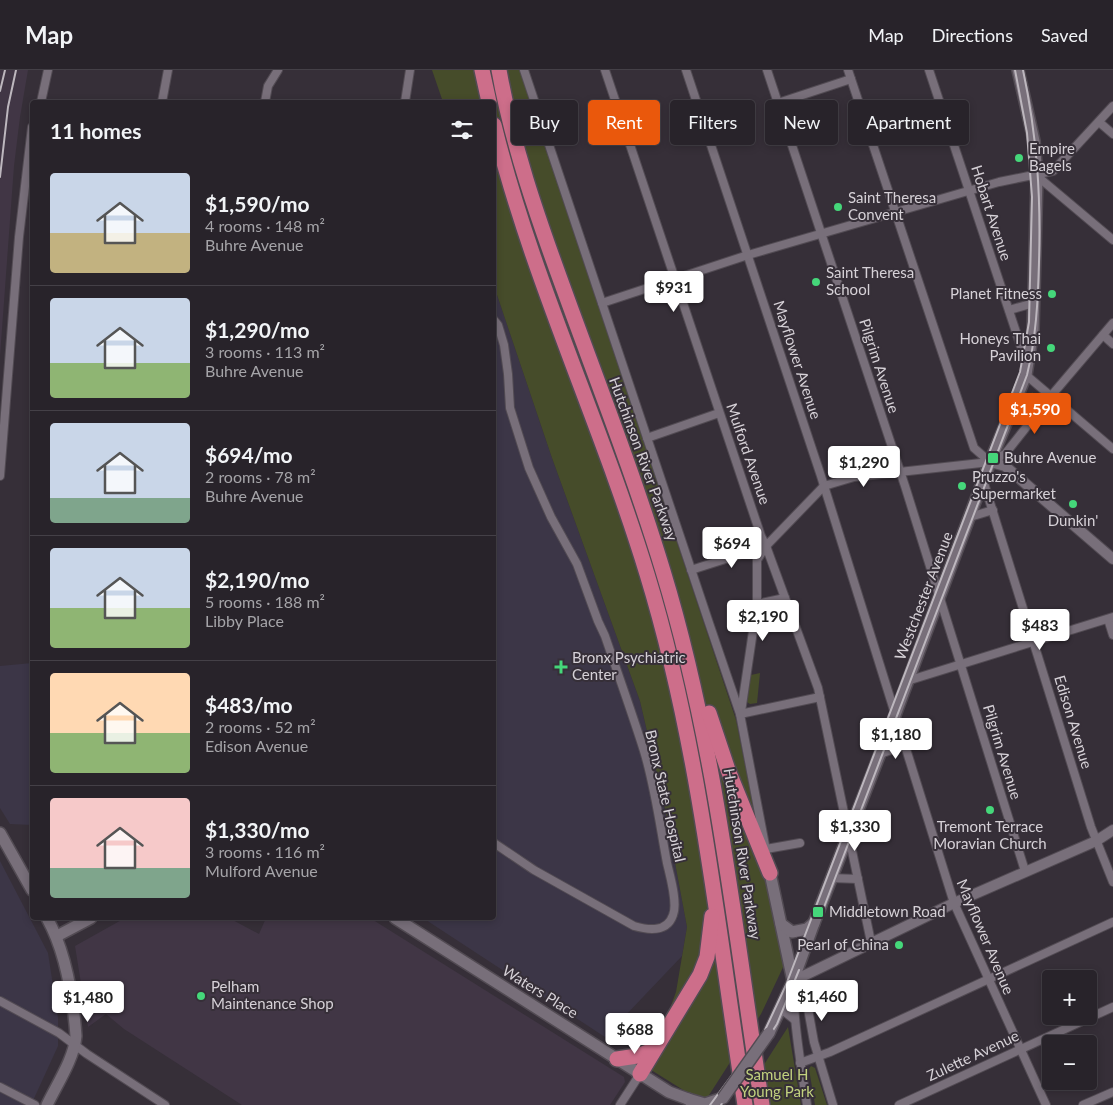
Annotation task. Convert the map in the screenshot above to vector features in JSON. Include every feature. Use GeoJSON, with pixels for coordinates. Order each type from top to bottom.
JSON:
{"type":"FeatureCollection","features":[{"type":"Feature","properties":{"kind":"highway"},"geometry":{"type":"LineString","coordinates":[[482,70],[489,100]]}},
{"type":"Feature","properties":{"kind":"highway","name":"Hutchinson River Parkway"},"geometry":{"type":"LineString","coordinates":[[499,70],[514,135],[532,199],[645,516],[675,611],[701,720],[717,804],[762,1105]]}},
{"type":"Feature","properties":{"kind":"highway"},"geometry":{"type":"LineString","coordinates":[[496,132],[514,198],[626,510],[654,597],[685,720],[698,790],[745,1105]]}},
{"type":"Feature","properties":{"kind":"highway"},"geometry":{"type":"LineString","coordinates":[[675,611],[696,667],[720,750],[770,873]]}},
{"type":"Feature","properties":{"kind":"highway"},"geometry":{"type":"LineString","coordinates":[[640,1074],[653,1050],[692,990],[704,964],[708,950],[715,900]]}},
{"type":"Feature","properties":{"kind":"highway"},"geometry":{"type":"LineString","coordinates":[[617,1058],[636,1056],[653,1050]]}},
{"type":"Feature","properties":{"kind":"main road","name":"Westchester Avenue"},"geometry":{"type":"LineString","coordinates":[[721,1102],[768,1033],[796,983],[814,923],[895,715],[983,480],[1027,370],[1033,330],[1037,176],[1034,141],[1018,70]]}},
{"type":"Feature","properties":{"kind":"main road"},"geometry":{"type":"LineString","coordinates":[[0,833],[30,886]]}},
{"type":"Feature","properties":{"kind":"main road"},"geometry":{"type":"LineString","coordinates":[[770,873],[796,983]]}},
{"type":"Feature","properties":{"kind":"main road"},"geometry":{"type":"LineString","coordinates":[[47,1105],[75,1044],[75,1025],[64,954],[48,920]]}},
{"type":"Feature","properties":{"kind":"main road"},"geometry":{"type":"LineString","coordinates":[[57,936],[87,920]]}},
{"type":"Feature","properties":{"kind":"main road","name":"Waters Place"},"geometry":{"type":"LineString","coordinates":[[402,920],[688,1103],[705,1104],[721,1102]]}},
{"type":"Feature","properties":{"kind":"main road"},"geometry":{"type":"LineString","coordinates":[[781,924],[788,931],[792,932],[806,929],[814,923]]}},
{"type":"Feature","properties":{"kind":"street"},"geometry":{"type":"LineString","coordinates":[[41,100],[48,70]]}},
{"type":"Feature","properties":{"kind":"street"},"geometry":{"type":"LineString","coordinates":[[162,100],[168,70]]}},
{"type":"Feature","properties":{"kind":"street"},"geometry":{"type":"LineString","coordinates":[[265,100],[268,86],[278,70]]}},
{"type":"Feature","properties":{"kind":"street"},"geometry":{"type":"LineString","coordinates":[[404,100],[410,70]]}},
{"type":"Feature","properties":{"kind":"street"},"geometry":{"type":"LineString","coordinates":[[524,70],[740,714],[770,873]]}},
{"type":"Feature","properties":{"kind":"street","name":"Mulford Avenue"},"geometry":{"type":"LineString","coordinates":[[605,70],[761,536],[820,697],[872,942]]}},
{"type":"Feature","properties":{"kind":"street","name":"Mayflower Avenue"},"geometry":{"type":"LineString","coordinates":[[686,70],[824,486],[954,903],[1019,1050],[1046,1105]]}},
{"type":"Feature","properties":{"kind":"street","name":"Pilgrim Avenue"},"geometry":{"type":"LineString","coordinates":[[767,70],[777,100]]}},
{"type":"Feature","properties":{"kind":"street"},"geometry":{"type":"LineString","coordinates":[[848,70],[974,448],[990,462],[1005,466],[1113,559]]}},
{"type":"Feature","properties":{"kind":"street","name":"Hobart Avenue"},"geometry":{"type":"LineString","coordinates":[[929,70],[1009,310],[1027,370]]}},
{"type":"Feature","properties":{"kind":"street"},"geometry":{"type":"LineString","coordinates":[[787,100],[851,79]]}},
{"type":"Feature","properties":{"kind":"street"},"geometry":{"type":"LineString","coordinates":[[602,303],[748,255],[999,182],[1037,176],[1053,171],[1113,106]]}},
{"type":"Feature","properties":{"kind":"street"},"geometry":{"type":"LineString","coordinates":[[1099,122],[1113,134]]}},
{"type":"Feature","properties":{"kind":"street"},"geometry":{"type":"LineString","coordinates":[[0,476],[19,237],[30,144]]}},
{"type":"Feature","properties":{"kind":"street","name":"Pilgrim Avenue"},"geometry":{"type":"LineString","coordinates":[[792,145],[940,596],[1025,872]]}},
{"type":"Feature","properties":{"kind":"street"},"geometry":{"type":"LineString","coordinates":[[1037,176],[1113,240]]}},
{"type":"Feature","properties":{"kind":"street"},"geometry":{"type":"LineString","coordinates":[[1009,310],[1034,302]]}},
{"type":"Feature","properties":{"kind":"street","name":"Bronx State Hospital"},"geometry":{"type":"LineString","coordinates":[[496,322],[504,345],[510,408],[529,468],[551,517],[578,564],[598,621],[606,636],[644,751],[670,878],[675,908],[672,918],[662,928],[655,930],[634,926],[534,870],[496,844]]}},
{"type":"Feature","properties":{"kind":"street"},"geometry":{"type":"LineString","coordinates":[[740,714],[757,604],[757,560],[766,546],[824,486],[854,477],[990,462],[1005,454],[1113,323]]}},
{"type":"Feature","properties":{"kind":"street"},"geometry":{"type":"LineString","coordinates":[[1102,335],[1113,344]]}},
{"type":"Feature","properties":{"kind":"street"},"geometry":{"type":"LineString","coordinates":[[1027,370],[1051,396],[1113,449]]}},
{"type":"Feature","properties":{"kind":"street"},"geometry":{"type":"LineString","coordinates":[[647,438],[719,413]]}},
{"type":"Feature","properties":{"kind":"street","name":"Edison Avenue"},"geometry":{"type":"LineString","coordinates":[[983,480],[1096,841],[1113,882]]}},
{"type":"Feature","properties":{"kind":"street"},"geometry":{"type":"LineString","coordinates":[[970,517],[993,510]]}},
{"type":"Feature","properties":{"kind":"street"},"geometry":{"type":"LineString","coordinates":[[691,570],[766,546]]}},
{"type":"Feature","properties":{"kind":"street"},"geometry":{"type":"LineString","coordinates":[[757,604],[785,598]]}},
{"type":"Feature","properties":{"kind":"street"},"geometry":{"type":"LineString","coordinates":[[907,681],[1110,618],[1113,635]]}},
{"type":"Feature","properties":{"kind":"street"},"geometry":{"type":"LineString","coordinates":[[740,714],[820,697]]}},
{"type":"Feature","properties":{"kind":"street"},"geometry":{"type":"LineString","coordinates":[[880,754],[905,745]]}},
{"type":"Feature","properties":{"kind":"street"},"geometry":{"type":"LineString","coordinates":[[796,983],[872,942],[954,903],[1096,841],[1113,830]]}},
{"type":"Feature","properties":{"kind":"street"},"geometry":{"type":"LineString","coordinates":[[766,849],[800,843]]}},
{"type":"Feature","properties":{"kind":"street"},"geometry":{"type":"LineString","coordinates":[[831,878],[858,880]]}},
{"type":"Feature","properties":{"kind":"street"},"geometry":{"type":"LineString","coordinates":[[800,1063],[818,1057],[1113,922]]}},
{"type":"Feature","properties":{"kind":"street"},"geometry":{"type":"LineString","coordinates":[[796,983],[796,1020],[800,1063],[807,1105]]}},
{"type":"Feature","properties":{"kind":"street"},"geometry":{"type":"LineString","coordinates":[[796,983],[805,992],[814,1042],[833,1105]]}},
{"type":"Feature","properties":{"kind":"street"},"geometry":{"type":"LineString","coordinates":[[0,1001],[59,1033],[154,1102],[165,1105]]}},
{"type":"Feature","properties":{"kind":"street","name":"Zulette Avenue"},"geometry":{"type":"LineString","coordinates":[[899,1105],[1113,1006]]}},
{"type":"Feature","properties":{"kind":"street"},"geometry":{"type":"LineString","coordinates":[[781,1009],[796,1020]]}},
{"type":"Feature","properties":{"kind":"street"},"geometry":{"type":"LineString","coordinates":[[620,1105],[640,1074]]}},
{"type":"Feature","properties":{"kind":"street"},"geometry":{"type":"LineString","coordinates":[[0,1087],[35,1105]]}},
{"type":"Feature","properties":{"kind":"street"},"geometry":{"type":"LineString","coordinates":[[1083,1105],[1113,1092]]}},
{"type":"Feature","properties":{"kind":"shaded area"},"geometry":{"type":"Polygon","coordinates":[[[0,70],[28,70],[14,166],[0,356],[0,70]]]}},
{"type":"Feature","properties":{"kind":"shaded area","name":"Bronx Psychiatric Center"},"geometry":{"type":"Polygon","coordinates":[[[496,292],[552,458],[640,701],[665,809],[687,927],[682,956],[605,1037],[426,920],[496,920],[496,292]]]}},
{"type":"Feature","properties":{"kind":"shaded area"},"geometry":{"type":"Polygon","coordinates":[[[30,663],[30,825],[10,824],[0,808],[0,666],[30,663]]]}},
{"type":"Feature","properties":{"kind":"shaded area"},"geometry":{"type":"Polygon","coordinates":[[[0,861],[48,953],[58,1018],[58,1046],[31,1105],[0,1105],[0,861]]]}},
{"type":"Feature","properties":{"kind":"shaded area"},"geometry":{"type":"Polygon","coordinates":[[[121,920],[233,920],[259,934],[265,920],[373,920],[624,1077],[625,1082],[610,1105],[242,1105],[124,1029],[106,1014],[88,1027],[75,946],[121,920]]]}},
{"type":"Feature","properties":{"kind":"green space"},"geometry":{"type":"Polygon","coordinates":[[[432,70],[520,70],[530,100],[511,100],[511,145],[545,145],[736,720],[785,963],[761,1014],[704,1103],[648,1068],[676,992],[687,927],[665,809],[640,701],[552,458],[496,292],[496,100],[442,100],[432,70]]]}},
{"type":"Feature","properties":{"kind":"green space"},"geometry":{"type":"Polygon","coordinates":[[[1032,392],[1040,399],[1021,421],[1032,392]]]}},
{"type":"Feature","properties":{"kind":"green space"},"geometry":{"type":"Polygon","coordinates":[[[760,673],[757,703],[750,704],[747,702],[751,675],[760,673]]]}},
{"type":"Feature","properties":{"kind":"green space","name":"Samuel H Young Park"},"geometry":{"type":"Polygon","coordinates":[[[788,1027],[801,1105],[738,1105],[744,1096],[788,1027]]]}},
{"type":"Feature","properties":{"kind":"green space"},"geometry":{"type":"Polygon","coordinates":[[[811,1066],[815,1068],[827,1105],[815,1105],[809,1069],[811,1066]]]}},
{"type":"Feature","properties":{"kind":"railway"},"geometry":{"type":"LineString","coordinates":[[0,91],[5,70]]}},
{"type":"Feature","properties":{"kind":"railway"},"geometry":{"type":"LineString","coordinates":[[0,177],[8,107],[16,70]]}},
{"type":"Feature","properties":{"kind":"railway"},"geometry":{"type":"LineString","coordinates":[[710,1105],[765,1030],[786,985],[1020,372],[1029,322],[1032,197],[1027,133],[1015,70]]}},
{"type":"Feature","properties":{"kind":"railway"},"geometry":{"type":"LineString","coordinates":[[821,915],[1027,375],[1033,347],[1037,305],[1039,213],[1035,142],[1023,70]]}},
{"type":"Feature","properties":{"kind":"railway"},"geometry":{"type":"LineString","coordinates":[[745,1074],[777,1024],[799,970]]}},
{"type":"Feature","properties":{"kind":"railway"},"geometry":{"type":"LineString","coordinates":[[721,1105],[746,1066]]}},
{"type":"Feature","properties":{"kind":"place","name":"Empire Bagels"},"geometry":{"type":"Point","coordinates":[1019,158]}},
{"type":"Feature","properties":{"kind":"place","name":"Saint Theresa Convent"},"geometry":{"type":"Point","coordinates":[838,207]}},
{"type":"Feature","properties":{"kind":"place","name":"Saint Theresa School"},"geometry":{"type":"Point","coordinates":[816,282]}},
{"type":"Feature","properties":{"kind":"place","name":"Planet Fitness"},"geometry":{"type":"Point","coordinates":[1052,294]}},
{"type":"Feature","properties":{"kind":"place","name":"Honeys Thai Pavilion"},"geometry":{"type":"Point","coordinates":[1051,348]}},
{"type":"Feature","properties":{"kind":"place","name":"Buhre Avenue"},"geometry":{"type":"Point","coordinates":[993,458]}},
{"type":"Feature","properties":{"kind":"place","name":"Pruzzo's Supermarket"},"geometry":{"type":"Point","coordinates":[962,486]}},
{"type":"Feature","properties":{"kind":"place","name":"Dunkin'"},"geometry":{"type":"Point","coordinates":[1073,504]}},
{"type":"Feature","properties":{"kind":"place","name":"Bronx Psychiatric Center"},"geometry":{"type":"Point","coordinates":[561,667]}},
{"type":"Feature","properties":{"kind":"place","name":"Tremont Terrace Moravian Church"},"geometry":{"type":"Point","coordinates":[990,810]}},
{"type":"Feature","properties":{"kind":"place","name":"Middletown Road"},"geometry":{"type":"Point","coordinates":[818,912]}},
{"type":"Feature","properties":{"kind":"place","name":"Pearl of China"},"geometry":{"type":"Point","coordinates":[899,945]}},
{"type":"Feature","properties":{"kind":"place","name":"Pelham Maintenance Shop"},"geometry":{"type":"Point","coordinates":[201,996]}}]}
